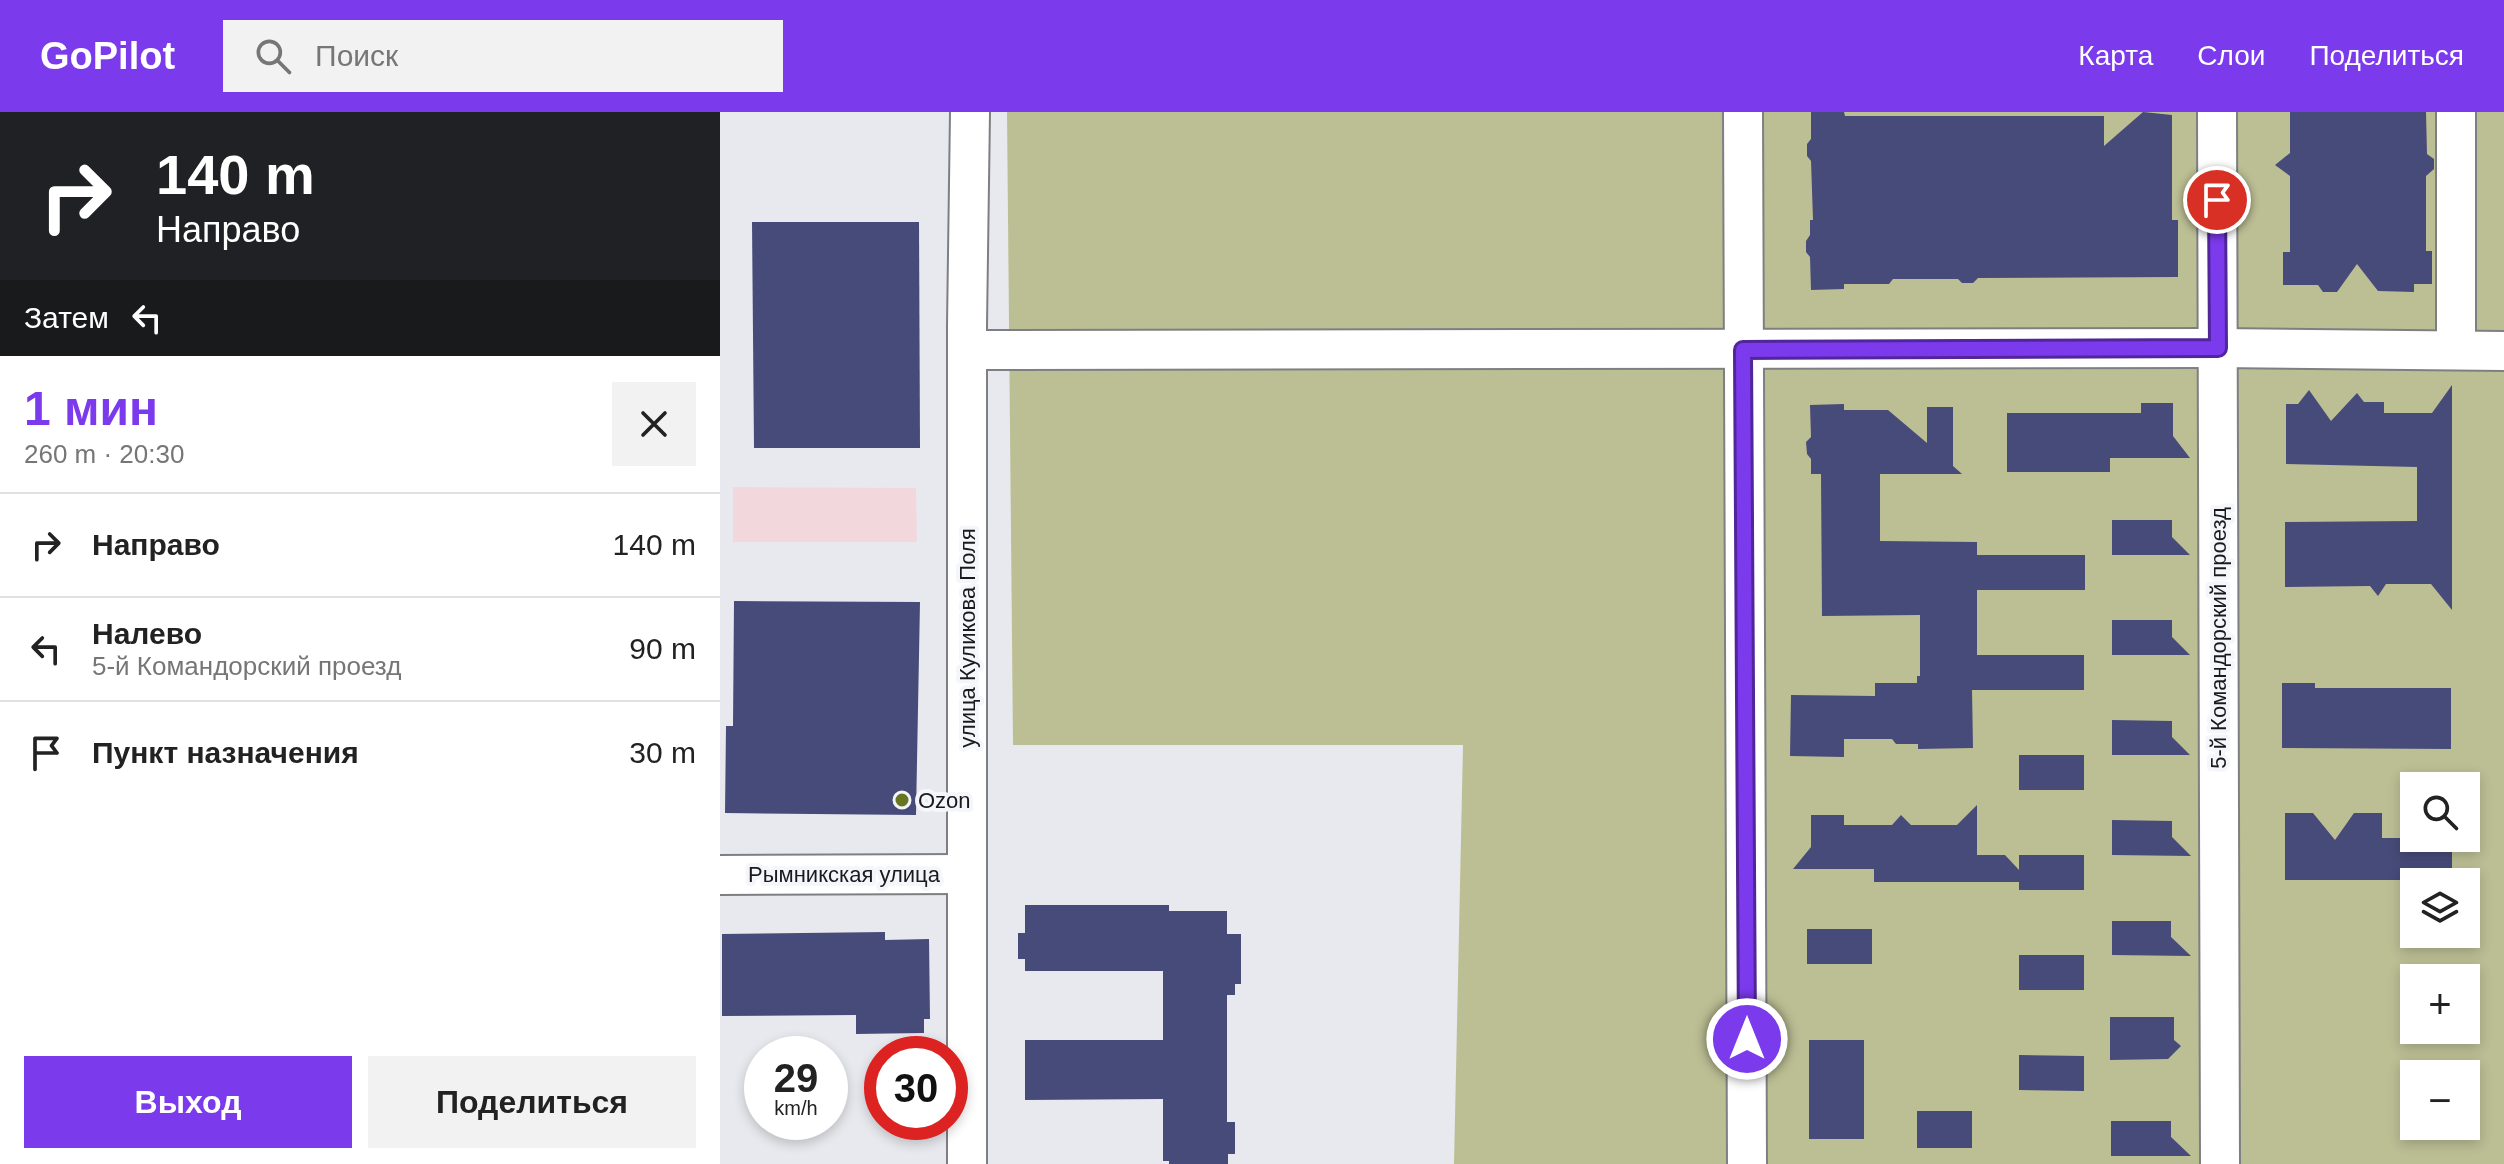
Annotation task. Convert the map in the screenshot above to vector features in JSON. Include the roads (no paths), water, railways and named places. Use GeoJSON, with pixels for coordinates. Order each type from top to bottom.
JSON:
{"type":"FeatureCollection","features":[{"type":"Feature","properties":{"kind":"street","name":"улица Куликова Поля"},"geometry":{"type":"LineString","coordinates":[[967,1164],[970,112]]}},
{"type":"Feature","properties":{"kind":"street"},"geometry":{"type":"LineString","coordinates":[[1743,112],[1747,1164]]}},
{"type":"Feature","properties":{"kind":"street","name":"5-й Командорский проезд"},"geometry":{"type":"LineString","coordinates":[[2217,112],[2220,1164]]}},
{"type":"Feature","properties":{"kind":"street"},"geometry":{"type":"LineString","coordinates":[[2456,112],[2456,350]]}},
{"type":"Feature","properties":{"kind":"street"},"geometry":{"type":"LineString","coordinates":[[967,350],[2218,348],[2504,351]]}},
{"type":"Feature","properties":{"kind":"street","name":"Рымникская улица"},"geometry":{"type":"LineString","coordinates":[[720,875],[967,874]]}},
{"type":"Feature","properties":{"kind":"place","name":"Ozon"},"geometry":{"type":"Point","coordinates":[902,800]}}]}
